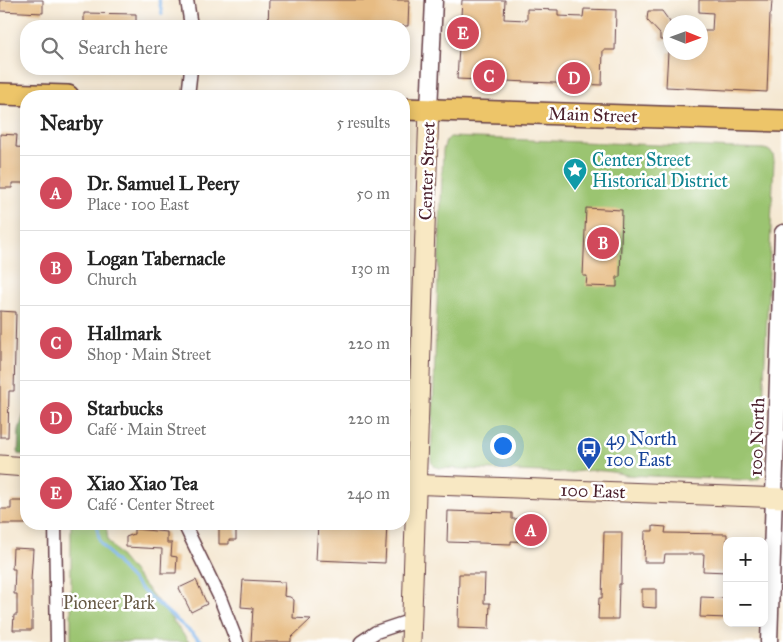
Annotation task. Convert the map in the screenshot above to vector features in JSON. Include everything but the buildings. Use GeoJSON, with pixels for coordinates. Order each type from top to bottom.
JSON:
{"type":"FeatureCollection","features":[{"type":"Feature","properties":{"kind":"highway"},"geometry":{"type":"LineString","coordinates":[[0,94],[20,95]]}},
{"type":"Feature","properties":{"kind":"highway","name":"Main Street"},"geometry":{"type":"LineString","coordinates":[[410,109],[783,122]]}},
{"type":"Feature","properties":{"kind":"main road","name":"Center Street"},"geometry":{"type":"LineString","coordinates":[[411,642],[410,484],[430,110]]}},
{"type":"Feature","properties":{"kind":"main road"},"geometry":{"type":"LineString","coordinates":[[0,465],[20,467]]}},
{"type":"Feature","properties":{"kind":"main road","name":"100 East"},"geometry":{"type":"LineString","coordinates":[[410,484],[779,498]]}},
{"type":"Feature","properties":{"kind":"street"},"geometry":{"type":"LineString","coordinates":[[187,0],[190,20]]}},
{"type":"Feature","properties":{"kind":"street","name":"Center Street"},"geometry":{"type":"LineString","coordinates":[[430,110],[434,0]]}},
{"type":"Feature","properties":{"kind":"street"},"geometry":{"type":"LineString","coordinates":[[189,90],[190,75]]}},
{"type":"Feature","properties":{"kind":"street","name":"100 North"},"geometry":{"type":"LineString","coordinates":[[769,642],[779,498],[783,233]]}},
{"type":"Feature","properties":{"kind":"street"},"geometry":{"type":"LineString","coordinates":[[55,530],[57,642]]}},
{"type":"Feature","properties":{"kind":"street"},"geometry":{"type":"LineString","coordinates":[[187,530],[220,598],[237,642]]}},
{"type":"Feature","properties":{"kind":"street"},"geometry":{"type":"LineString","coordinates":[[361,642],[376,632],[412,620]]}},
{"type":"Feature","properties":{"kind":"green space"},"geometry":{"type":"Polygon","coordinates":[[[450,137],[764,149],[773,154],[762,472],[758,479],[626,475],[598,471],[569,473],[439,468],[433,466],[431,460],[443,150],[446,141],[450,137]]]}},
{"type":"Feature","properties":{"kind":"green space"},"geometry":{"type":"Polygon","coordinates":[[[20,427],[20,454],[18,454],[20,427]]]}},
{"type":"Feature","properties":{"kind":"green space","name":"Pioneer Park"},"geometry":{"type":"Polygon","coordinates":[[[71,530],[107,530],[108,541],[189,642],[71,642],[71,530]]]}},
{"type":"Feature","properties":{"kind":"waterway"},"geometry":{"type":"LineString","coordinates":[[159,0],[162,14]]}},
{"type":"Feature","properties":{"kind":"waterway"},"geometry":{"type":"LineString","coordinates":[[97,530],[100,542],[123,570],[142,590],[202,642]]}},
{"type":"Feature","properties":{"kind":"place","name":"Xiao Xiao Tea"},"geometry":{"type":"Point","coordinates":[463,33]}},
{"type":"Feature","properties":{"kind":"place","name":"Hallmark"},"geometry":{"type":"Point","coordinates":[489,76]}},
{"type":"Feature","properties":{"kind":"place","name":"Starbucks"},"geometry":{"type":"Point","coordinates":[574,78]}},
{"type":"Feature","properties":{"kind":"place","name":"Center Street Historical District"},"geometry":{"type":"Point","coordinates":[575,191]}},
{"type":"Feature","properties":{"kind":"place","name":"Logan Tabernacle"},"geometry":{"type":"Point","coordinates":[603,243]}},
{"type":"Feature","properties":{"kind":"place","name":"49 North 100 East"},"geometry":{"type":"Point","coordinates":[589,470]}},
{"type":"Feature","properties":{"kind":"place","name":"Dr. Samuel L Peery"},"geometry":{"type":"Point","coordinates":[531,530]}}]}
